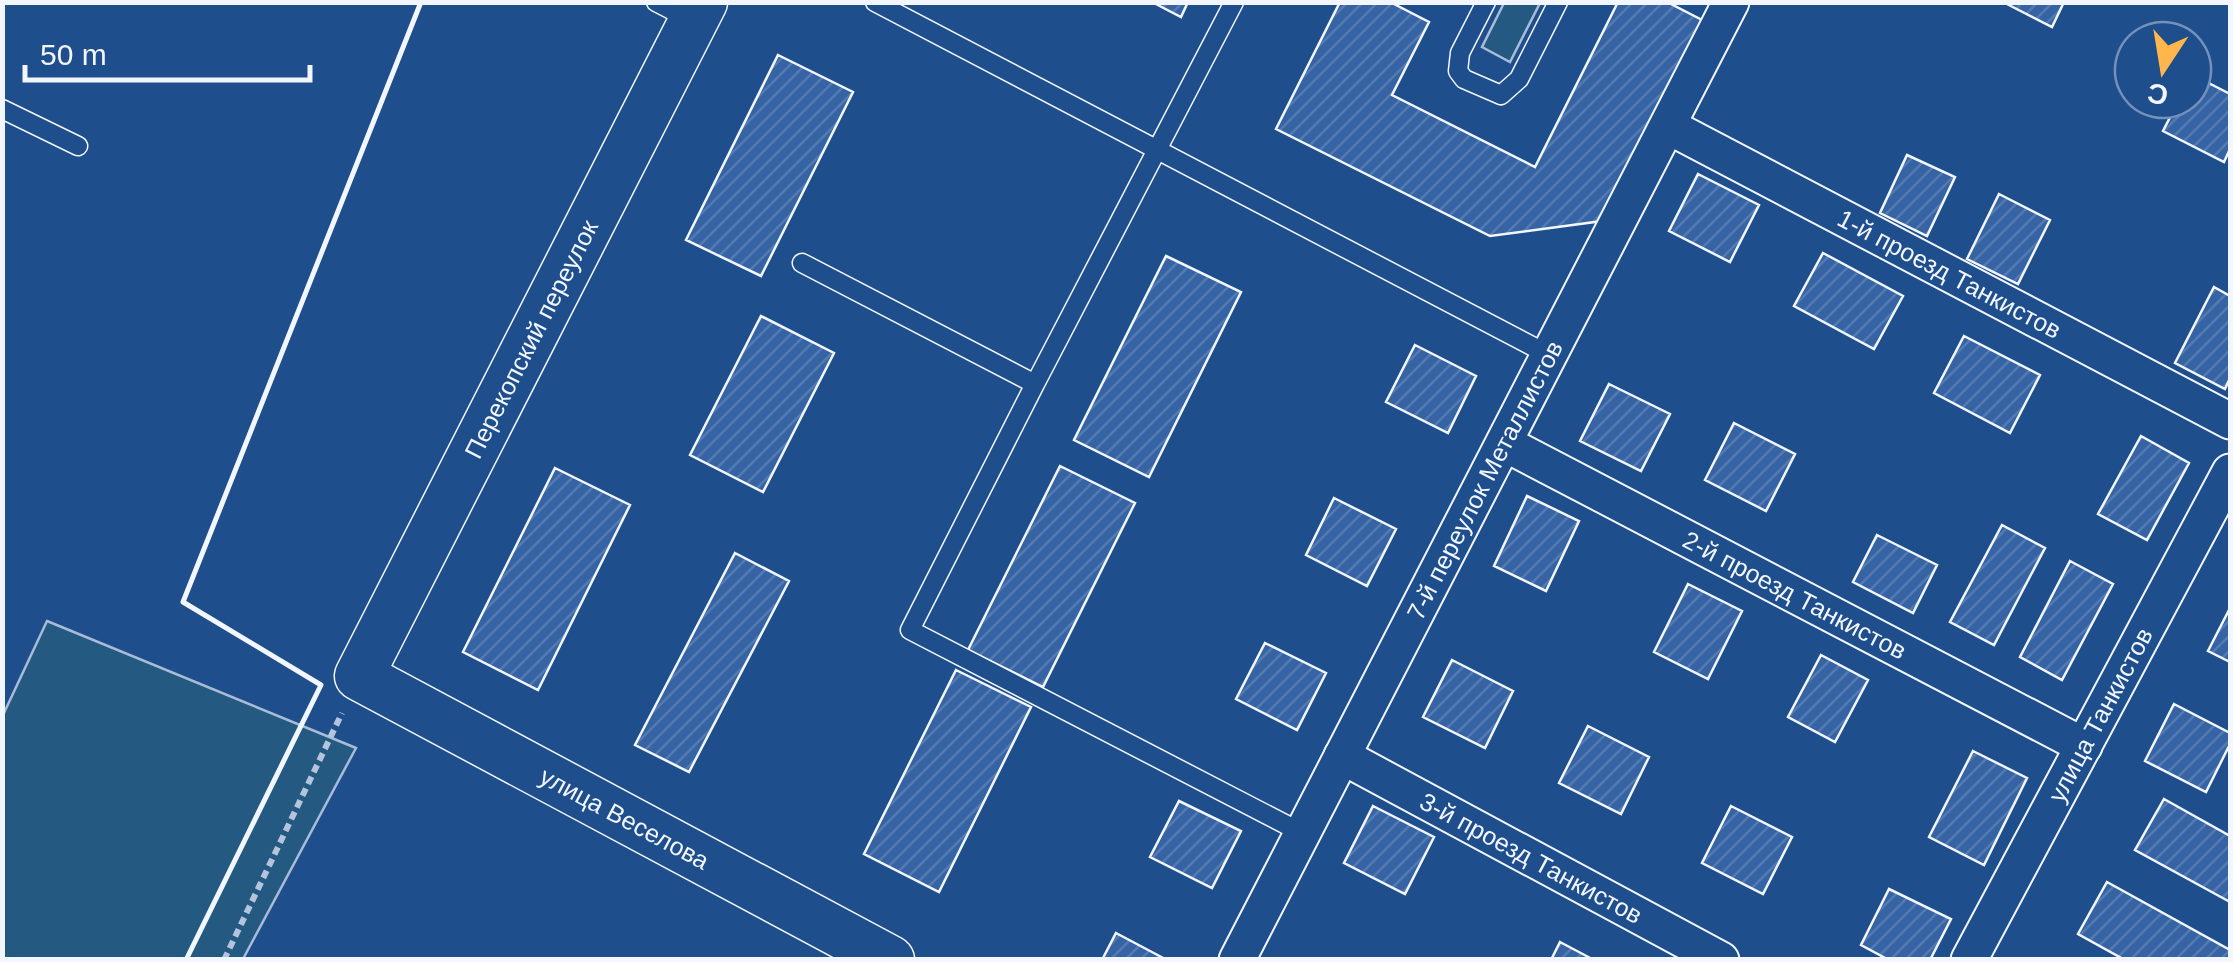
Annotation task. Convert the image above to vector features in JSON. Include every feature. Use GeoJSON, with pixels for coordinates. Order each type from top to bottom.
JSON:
{"type":"FeatureCollection","features":[{"type":"Feature","properties":{"kind":"street","name":"7-й переулок Металлистов"},"geometry":{"type":"LineString","coordinates":[[1237,960],[1731,2]]}},
{"type":"Feature","properties":{"kind":"street","name":"Перекопский переулок"},"geometry":{"type":"LineString","coordinates":[[360,676],[684,9]]}},
{"type":"Feature","properties":{"kind":"street","name":"1-й проезд Танкистов"},"geometry":{"type":"LineString","coordinates":[[1668,126],[2230,421]]}},
{"type":"Feature","properties":{"kind":"street","name":"2-й проезд Танкистов"},"geometry":{"type":"LineString","coordinates":[[1504,443],[2084,746]]}},
{"type":"Feature","properties":{"kind":"street","name":"улица Танкистов"},"geometry":{"type":"LineString","coordinates":[[1969,960],[2230,472]]}},
{"type":"Feature","properties":{"kind":"street","name":"улица Веселова"},"geometry":{"type":"LineString","coordinates":[[360,676],[890,960]]}},
{"type":"Feature","properties":{"kind":"street","name":"3-й проезд Танкистов"},"geometry":{"type":"LineString","coordinates":[[1342,756],[1722,960]]}},
{"type":"Feature","properties":{"kind":"lane"},"geometry":{"type":"LineString","coordinates":[[875,2],[1549,355]]}},
{"type":"Feature","properties":{"kind":"lane"},"geometry":{"type":"LineString","coordinates":[[1234,2],[910,630],[1302,833]]}},
{"type":"Feature","properties":{"kind":"lane"},"geometry":{"type":"LineString","coordinates":[[1486,2],[1460,53],[1458,70],[1464,79],[1501,95],[1519,79],[1558,2]]}},
{"type":"Feature","properties":{"kind":"lane"},"geometry":{"type":"LineString","coordinates":[[2,109],[78,146]]}},
{"type":"Feature","properties":{"kind":"lane"},"geometry":{"type":"LineString","coordinates":[[802,263],[1035,384]]}},
{"type":"Feature","properties":{"kind":"path"},"geometry":{"type":"LineString","coordinates":[[224,960],[360,676]]}},
{"type":"Feature","properties":{"kind":"shaded area"},"geometry":{"type":"Polygon","coordinates":[[[1504,3],[1540,3],[1510,62],[1482,47],[1504,3]]]}},
{"type":"Feature","properties":{"kind":"shaded area"},"geometry":{"type":"Polygon","coordinates":[[[47,621],[356,748],[243,959],[3,959],[3,715],[47,621]]]}},
{"type":"Feature","properties":{"kind":"building"},"geometry":{"type":"Polygon","coordinates":[[[1152,2],[1188,2],[1181,17],[1152,2]]]}},
{"type":"Feature","properties":{"kind":"building"},"geometry":{"type":"Polygon","coordinates":[[[1340,2],[1390,2],[1429,22],[1392,95],[1535,167],[1618,2],[1667,2],[1704,21],[1602,221],[1490,236],[1276,129],[1340,2]]]}},
{"type":"Feature","properties":{"kind":"building"},"geometry":{"type":"Polygon","coordinates":[[[2003,2],[2064,2],[2052,27],[2003,2]]]}},
{"type":"Feature","properties":{"kind":"building"},"geometry":{"type":"Polygon","coordinates":[[[778,55],[853,92],[761,276],[686,240],[778,55]]]}},
{"type":"Feature","properties":{"kind":"building"},"geometry":{"type":"Polygon","coordinates":[[[2213,85],[2230,94],[2230,149],[2224,162],[2163,131],[2169,120],[2213,120],[2213,85]]]}},
{"type":"Feature","properties":{"kind":"building"},"geometry":{"type":"Polygon","coordinates":[[[1907,155],[1955,177],[1927,236],[1880,213],[1907,155]]]}},
{"type":"Feature","properties":{"kind":"building"},"geometry":{"type":"Polygon","coordinates":[[[1698,174],[1759,205],[1730,262],[1669,231],[1698,174]]]}},
{"type":"Feature","properties":{"kind":"building"},"geometry":{"type":"Polygon","coordinates":[[[1999,194],[2050,220],[2018,284],[1967,259],[1999,194]]]}},
{"type":"Feature","properties":{"kind":"building"},"geometry":{"type":"Polygon","coordinates":[[[1823,253],[1903,296],[1874,349],[1794,306],[1823,253]]]}},
{"type":"Feature","properties":{"kind":"building"},"geometry":{"type":"Polygon","coordinates":[[[1166,256],[1241,292],[1149,477],[1074,440],[1166,256]]]}},
{"type":"Feature","properties":{"kind":"building"},"geometry":{"type":"Polygon","coordinates":[[[2214,287],[2230,296],[2230,378],[2225,389],[2175,363],[2214,287]]]}},
{"type":"Feature","properties":{"kind":"building"},"geometry":{"type":"Polygon","coordinates":[[[761,316],[834,353],[763,492],[690,455],[761,316]]]}},
{"type":"Feature","properties":{"kind":"building"},"geometry":{"type":"Polygon","coordinates":[[[1964,336],[2040,375],[2010,433],[1934,393],[1964,336]]]}},
{"type":"Feature","properties":{"kind":"building"},"geometry":{"type":"Polygon","coordinates":[[[1415,345],[1476,376],[1448,433],[1386,402],[1415,345]]]}},
{"type":"Feature","properties":{"kind":"building"},"geometry":{"type":"Polygon","coordinates":[[[1609,384],[1670,414],[1641,471],[1580,441],[1609,384]]]}},
{"type":"Feature","properties":{"kind":"building"},"geometry":{"type":"Polygon","coordinates":[[[1734,423],[1795,454],[1766,511],[1705,480],[1734,423]]]}},
{"type":"Feature","properties":{"kind":"building"},"geometry":{"type":"Polygon","coordinates":[[[2141,436],[2189,463],[2147,540],[2098,514],[2141,436]]]}},
{"type":"Feature","properties":{"kind":"building"},"geometry":{"type":"Polygon","coordinates":[[[1060,466],[1135,503],[1043,687],[968,650],[1060,466]]]}},
{"type":"Feature","properties":{"kind":"building"},"geometry":{"type":"Polygon","coordinates":[[[555,468],[630,505],[538,690],[463,652],[555,468]]]}},
{"type":"Feature","properties":{"kind":"building"},"geometry":{"type":"Polygon","coordinates":[[[1527,496],[1579,521],[1546,591],[1494,566],[1527,496]]]}},
{"type":"Feature","properties":{"kind":"building"},"geometry":{"type":"Polygon","coordinates":[[[1334,498],[1396,529],[1367,586],[1306,555],[1334,498]]]}},
{"type":"Feature","properties":{"kind":"building"},"geometry":{"type":"Polygon","coordinates":[[[2002,525],[2045,548],[1994,645],[1950,622],[2002,525]]]}},
{"type":"Feature","properties":{"kind":"building"},"geometry":{"type":"Polygon","coordinates":[[[1877,535],[1937,565],[1913,613],[1853,582],[1877,535]]]}},
{"type":"Feature","properties":{"kind":"building"},"geometry":{"type":"Polygon","coordinates":[[[735,553],[789,581],[689,772],[635,745],[735,553]]]}},
{"type":"Feature","properties":{"kind":"building"},"geometry":{"type":"Polygon","coordinates":[[[2070,561],[2113,584],[2062,680],[2020,657],[2070,561]]]}},
{"type":"Feature","properties":{"kind":"building"},"geometry":{"type":"Polygon","coordinates":[[[1688,584],[1742,611],[1708,679],[1654,652],[1688,584]]]}},
{"type":"Feature","properties":{"kind":"building"},"geometry":{"type":"Polygon","coordinates":[[[2230,608],[2230,662],[2208,651],[2230,608]]]}},
{"type":"Feature","properties":{"kind":"building"},"geometry":{"type":"Polygon","coordinates":[[[1265,643],[1326,673],[1297,730],[1236,699],[1265,643]]]}},
{"type":"Feature","properties":{"kind":"building"},"geometry":{"type":"Polygon","coordinates":[[[1821,655],[1868,680],[1835,742],[1788,717],[1821,655]]]}},
{"type":"Feature","properties":{"kind":"building"},"geometry":{"type":"Polygon","coordinates":[[[1452,660],[1513,691],[1485,748],[1423,717],[1452,660]]]}},
{"type":"Feature","properties":{"kind":"building"},"geometry":{"type":"Polygon","coordinates":[[[956,670],[1031,707],[939,892],[864,854],[956,670]]]}},
{"type":"Feature","properties":{"kind":"building"},"geometry":{"type":"Polygon","coordinates":[[[2174,704],[2230,733],[2230,744],[2206,792],[2145,761],[2174,704]]]}},
{"type":"Feature","properties":{"kind":"building"},"geometry":{"type":"Polygon","coordinates":[[[1588,726],[1649,757],[1621,814],[1559,783],[1588,726]]]}},
{"type":"Feature","properties":{"kind":"building"},"geometry":{"type":"Polygon","coordinates":[[[1973,751],[2027,778],[1984,865],[1929,837],[1973,751]]]}},
{"type":"Feature","properties":{"kind":"building"},"geometry":{"type":"Polygon","coordinates":[[[2164,799],[2230,836],[2230,902],[2135,850],[2164,799]]]}},
{"type":"Feature","properties":{"kind":"building"},"geometry":{"type":"Polygon","coordinates":[[[1179,801],[1241,831],[1212,888],[1150,857],[1179,801]]]}},
{"type":"Feature","properties":{"kind":"building"},"geometry":{"type":"Polygon","coordinates":[[[1373,806],[1434,837],[1405,894],[1344,863],[1373,806]]]}},
{"type":"Feature","properties":{"kind":"building"},"geometry":{"type":"Polygon","coordinates":[[[1731,806],[1792,837],[1763,894],[1702,863],[1731,806]]]}},
{"type":"Feature","properties":{"kind":"building"},"geometry":{"type":"Polygon","coordinates":[[[2107,882],[2230,950],[2230,960],[2125,960],[2078,934],[2107,882]]]}},
{"type":"Feature","properties":{"kind":"building"},"geometry":{"type":"Polygon","coordinates":[[[1889,889],[1951,919],[1930,960],[1889,960],[1861,945],[1889,889]]]}},
{"type":"Feature","properties":{"kind":"building"},"geometry":{"type":"Polygon","coordinates":[[[1116,933],[1167,960],[1102,960],[1116,933]]]}},
{"type":"Feature","properties":{"kind":"building"},"geometry":{"type":"Polygon","coordinates":[[[1560,942],[1594,960],[1551,960],[1560,942]]]}},
{"type":"Feature","properties":{"kind":"wall"},"geometry":{"type":"LineString","coordinates":[[186,960],[321,685],[183,602],[421,2]]}}]}
